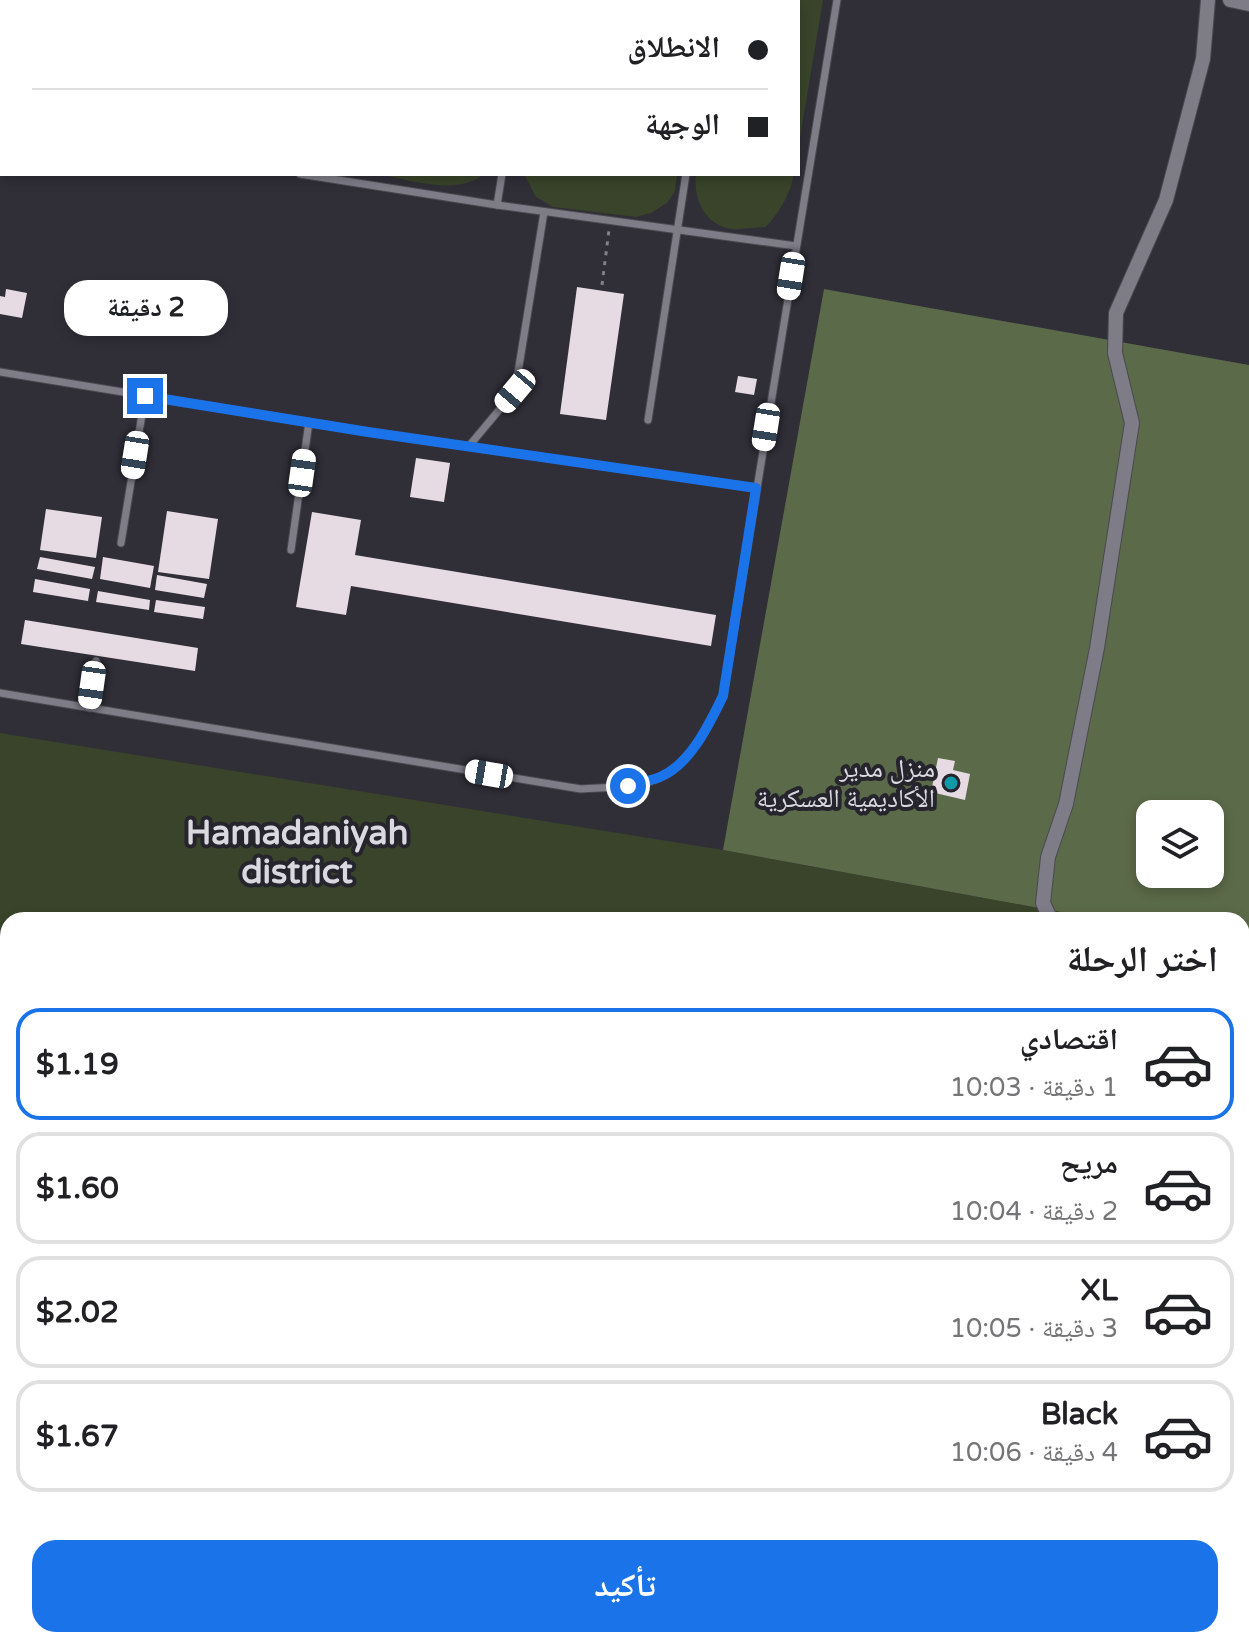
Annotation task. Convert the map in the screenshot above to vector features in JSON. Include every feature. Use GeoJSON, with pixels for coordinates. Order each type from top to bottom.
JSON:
{"type":"FeatureCollection","features":[{"type":"Feature","properties":{"kind":"street"},"geometry":{"type":"LineString","coordinates":[[1047,912],[1043,903],[1048,857],[1066,804],[1097,648],[1132,423],[1115,353],[1116,313],[1166,200],[1203,59],[1208,0]]}},
{"type":"Feature","properties":{"kind":"street"},"geometry":{"type":"LineString","coordinates":[[1230,0],[1249,4]]}},
{"type":"Feature","properties":{"kind":"lane"},"geometry":{"type":"LineString","coordinates":[[0,693],[581,789],[628,786],[663,776],[688,754],[708,726],[723,696],[837,0]]}},
{"type":"Feature","properties":{"kind":"lane"},"geometry":{"type":"LineString","coordinates":[[313,176],[544,212],[796,246]]}},
{"type":"Feature","properties":{"kind":"lane"},"geometry":{"type":"LineString","coordinates":[[497,205],[502,176]]}},
{"type":"Feature","properties":{"kind":"lane"},"geometry":{"type":"LineString","coordinates":[[648,420],[686,176]]}},
{"type":"Feature","properties":{"kind":"lane"},"geometry":{"type":"LineString","coordinates":[[469,446],[515,391],[544,212]]}},
{"type":"Feature","properties":{"kind":"lane"},"geometry":{"type":"LineString","coordinates":[[0,372],[309,422],[756,488]]}},
{"type":"Feature","properties":{"kind":"lane"},"geometry":{"type":"LineString","coordinates":[[121,543],[145,396]]}},
{"type":"Feature","properties":{"kind":"lane"},"geometry":{"type":"LineString","coordinates":[[291,550],[309,422]]}},
{"type":"Feature","properties":{"kind":"lane"},"geometry":{"type":"LineString","coordinates":[[89,708],[96,661]]}},
{"type":"Feature","properties":{"kind":"path"},"geometry":{"type":"LineString","coordinates":[[602,285],[610,221]]}},
{"type":"Feature","properties":{"kind":"green space"},"geometry":{"type":"Polygon","coordinates":[[[800,0],[823,0],[800,138],[800,0]]]}},
{"type":"Feature","properties":{"kind":"green space"},"geometry":{"type":"Polygon","coordinates":[[[386,176],[481,176],[460,184],[417,182],[386,176]]]}},
{"type":"Feature","properties":{"kind":"green space"},"geometry":{"type":"Polygon","coordinates":[[[525,176],[677,176],[675,191],[667,203],[651,213],[636,217],[553,207],[536,197],[525,176]]]}},
{"type":"Feature","properties":{"kind":"green space"},"geometry":{"type":"Polygon","coordinates":[[[696,176],[793,176],[784,202],[766,227],[732,229],[714,222],[702,209],[696,176]]]}},
{"type":"Feature","properties":{"kind":"green space"},"geometry":{"type":"Polygon","coordinates":[[[824,289],[1249,365],[1249,912],[1060,912],[723,850],[824,289]]]}},
{"type":"Feature","properties":{"kind":"green space"},"geometry":{"type":"Polygon","coordinates":[[[0,733],[723,850],[1060,912],[0,912],[0,733]]]}},
{"type":"Feature","properties":{"kind":"building"},"geometry":{"type":"Polygon","coordinates":[[[577,287],[624,294],[606,420],[560,414],[577,287]]]}},
{"type":"Feature","properties":{"kind":"building"},"geometry":{"type":"Polygon","coordinates":[[[6,289],[27,293],[22,318],[0,314],[0,296],[5,297],[6,289]]]}},
{"type":"Feature","properties":{"kind":"building"},"geometry":{"type":"Polygon","coordinates":[[[738,376],[757,379],[754,395],[735,392],[738,376]]]}},
{"type":"Feature","properties":{"kind":"building"},"geometry":{"type":"Polygon","coordinates":[[[416,458],[450,463],[444,502],[410,497],[416,458]]]}},
{"type":"Feature","properties":{"kind":"building"},"geometry":{"type":"Polygon","coordinates":[[[46,509],[102,517],[96,558],[40,550],[46,509]]]}},
{"type":"Feature","properties":{"kind":"building"},"geometry":{"type":"Polygon","coordinates":[[[167,511],[218,519],[209,579],[158,572],[167,511]]]}},
{"type":"Feature","properties":{"kind":"building"},"geometry":{"type":"Polygon","coordinates":[[[312,512],[361,520],[355,555],[716,615],[711,646],[351,586],[346,615],[296,607],[312,512]]]}},
{"type":"Feature","properties":{"kind":"building"},"geometry":{"type":"Polygon","coordinates":[[[40,557],[95,567],[92,579],[37,569],[40,557]]]}},
{"type":"Feature","properties":{"kind":"building"},"geometry":{"type":"Polygon","coordinates":[[[103,557],[154,566],[150,588],[100,579],[103,557]]]}},
{"type":"Feature","properties":{"kind":"building"},"geometry":{"type":"Polygon","coordinates":[[[157,575],[207,584],[204,598],[155,590],[157,575]]]}},
{"type":"Feature","properties":{"kind":"building"},"geometry":{"type":"Polygon","coordinates":[[[35,579],[90,589],[88,601],[33,592],[35,579]]]}},
{"type":"Feature","properties":{"kind":"building"},"geometry":{"type":"Polygon","coordinates":[[[98,591],[150,600],[149,610],[96,602],[98,591]]]}},
{"type":"Feature","properties":{"kind":"building"},"geometry":{"type":"Polygon","coordinates":[[[156,600],[205,607],[203,619],[154,612],[156,600]]]}},
{"type":"Feature","properties":{"kind":"building"},"geometry":{"type":"Polygon","coordinates":[[[25,620],[198,648],[195,671],[21,644],[25,620]]]}},
{"type":"Feature","properties":{"kind":"building","name":"منزل مدير الأكاديمية العسكرية"},"geometry":{"type":"Polygon","coordinates":[[[938,758],[955,761],[953,770],[970,774],[965,800],[931,792],[938,758]]]}},
{"type":"Feature","properties":{"kind":"place","name":"منزل مدير الأكاديمية العسكرية"},"geometry":{"type":"Point","coordinates":[951,783]}},
{"type":"Feature","properties":{"kind":"district","name":"Hamadaniyah district"},"geometry":{"type":"Point","coordinates":[297,852]}},
{"type":"Feature","properties":{"kind":"route"},"geometry":{"type":"LineString","coordinates":[[145,396],[756,488],[723,696],[708,726],[688,754],[663,776],[628,786]]}}]}
